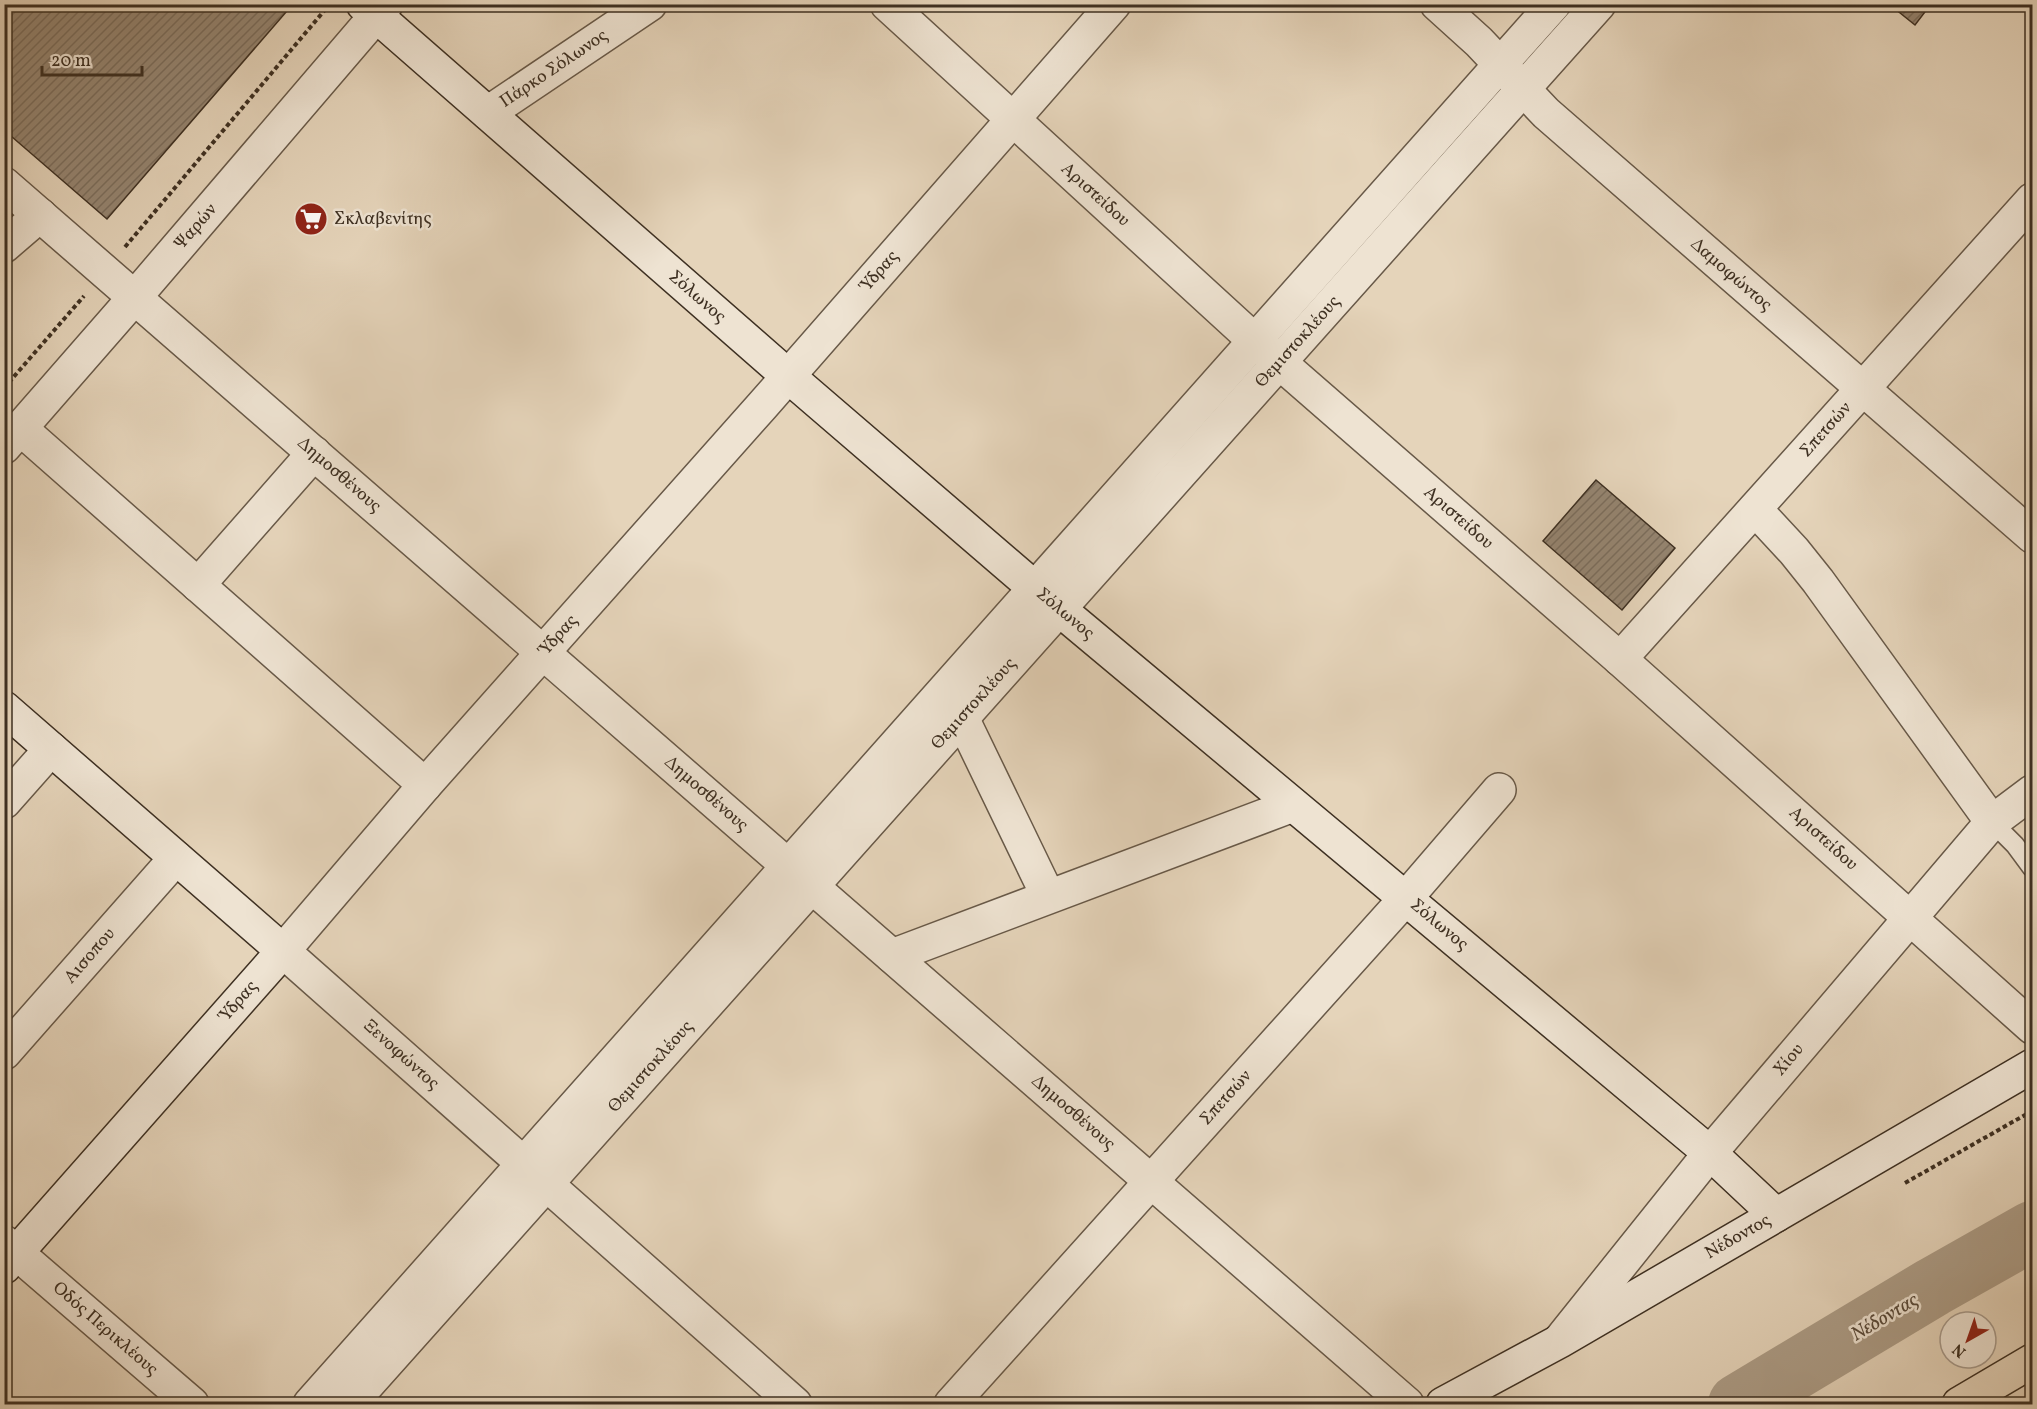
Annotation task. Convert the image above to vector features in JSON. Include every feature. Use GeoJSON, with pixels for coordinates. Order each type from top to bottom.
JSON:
{"type":"FeatureCollection","features":[{"type":"Feature","properties":{"kind":"main road"},"geometry":{"type":"LineString","coordinates":[[1959,1404],[2032,1361]]}},
{"type":"Feature","properties":{"kind":"street","name":"Πάρκο Σόλωνος"},"geometry":{"type":"LineString","coordinates":[[488,113],[650,4]]}},
{"type":"Feature","properties":{"kind":"street","name":"Αριστείδου"},"geometry":{"type":"LineString","coordinates":[[887,4],[1256,341],[1620,659],[2032,1027]]}},
{"type":"Feature","properties":{"kind":"street","name":"Ύδρας"},"geometry":{"type":"LineString","coordinates":[[9,1254],[283,951],[425,785],[1114,4]]}},
{"type":"Feature","properties":{"kind":"street","name":"Δαμοφώντος"},"geometry":{"type":"LineString","coordinates":[[1437,4],[1479,42],[1546,113],[2032,537]]}},
{"type":"Feature","properties":{"kind":"street","name":"Θεμιστοκλέους"},"geometry":{"type":"LineString","coordinates":[[310,1404],[535,1174],[1047,599],[1256,341],[1554,4]]}},
{"type":"Feature","properties":{"kind":"street","name":"Θεμιστοκλέους"},"geometry":{"type":"LineString","coordinates":[[800,876],[962,718],[1047,599],[1280,362],[1599,4]]}},
{"type":"Feature","properties":{"kind":"street","name":"Σόλωνος"},"geometry":{"type":"LineString","coordinates":[[375,8],[488,113],[788,376],[1047,599],[1710,1154],[1776,1215]]}},
{"type":"Feature","properties":{"kind":"street","name":"Ψαρών"},"geometry":{"type":"LineString","coordinates":[[13,438],[135,297],[375,8]]}},
{"type":"Feature","properties":{"kind":"street","name":"Δημοσθένους"},"geometry":{"type":"LineString","coordinates":[[4,184],[1407,1404]]}},
{"type":"Feature","properties":{"kind":"street","name":"Σπετσών"},"geometry":{"type":"LineString","coordinates":[[1620,659],[2032,200]]}},
{"type":"Feature","properties":{"kind":"street"},"geometry":{"type":"LineString","coordinates":[[4,246],[40,215]]}},
{"type":"Feature","properties":{"kind":"street"},"geometry":{"type":"LineString","coordinates":[[13,438],[198,585],[425,785]]}},
{"type":"Feature","properties":{"kind":"street"},"geometry":{"type":"LineString","coordinates":[[198,585],[314,453]]}},
{"type":"Feature","properties":{"kind":"street"},"geometry":{"type":"LineString","coordinates":[[1755,509],[1818,581],[1992,822]]}},
{"type":"Feature","properties":{"kind":"street","name":"Ξενοφώντος"},"geometry":{"type":"LineString","coordinates":[[4,708],[283,951],[795,1404]]}},
{"type":"Feature","properties":{"kind":"street"},"geometry":{"type":"LineString","coordinates":[[962,718],[1048,896]]}},
{"type":"Feature","properties":{"kind":"street"},"geometry":{"type":"LineString","coordinates":[[4,802],[51,749]]}},
{"type":"Feature","properties":{"kind":"street","name":"Σπετσών"},"geometry":{"type":"LineString","coordinates":[[951,1404],[1406,898],[1499,790]]}},
{"type":"Feature","properties":{"kind":"street","name":"Χίου"},"geometry":{"type":"LineString","coordinates":[[1560,1341],[1710,1154],[1992,822],[2032,792]]}},
{"type":"Feature","properties":{"kind":"street"},"geometry":{"type":"LineString","coordinates":[[892,956],[1293,805]]}},
{"type":"Feature","properties":{"kind":"street","name":"Αισοπου"},"geometry":{"type":"LineString","coordinates":[[4,1053],[176,858]]}},
{"type":"Feature","properties":{"kind":"street","name":"Νέδοντος"},"geometry":{"type":"LineString","coordinates":[[1443,1404],[1560,1341],[2032,1066]]}},
{"type":"Feature","properties":{"kind":"street","name":"Θεμιστοκλέους"},"geometry":{"type":"LineString","coordinates":[[350,1404],[535,1174]]}},
{"type":"Feature","properties":{"kind":"street","name":"Οδός Περικλέους"},"geometry":{"type":"LineString","coordinates":[[9,1254],[192,1404]]}},
{"type":"Feature","properties":{"kind":"lane"},"geometry":{"type":"LineString","coordinates":[[1992,822],[2015,845],[2032,868]]}},
{"type":"Feature","properties":{"kind":"path"},"geometry":{"type":"LineString","coordinates":[[4,388],[330,4]]}},
{"type":"Feature","properties":{"kind":"building"},"geometry":{"type":"Polygon","coordinates":[[[4,4],[293,4],[107,219],[4,130],[4,4]]]}},
{"type":"Feature","properties":{"kind":"building"},"geometry":{"type":"Polygon","coordinates":[[[1889,4],[1931,4],[1915,25],[1889,4]]]}},
{"type":"Feature","properties":{"kind":"building"},"geometry":{"type":"Polygon","coordinates":[[[1596,480],[1675,548],[1622,610],[1543,541],[1596,480]]]}},
{"type":"Feature","properties":{"kind":"waterway","name":"Νέδoντας"},"geometry":{"type":"LineString","coordinates":[[1738,1404],[1933,1287],[2032,1231]]}},
{"type":"Feature","properties":{"kind":"place","name":"Σκλαβενίτης"},"geometry":{"type":"Point","coordinates":[311,219]}}]}
